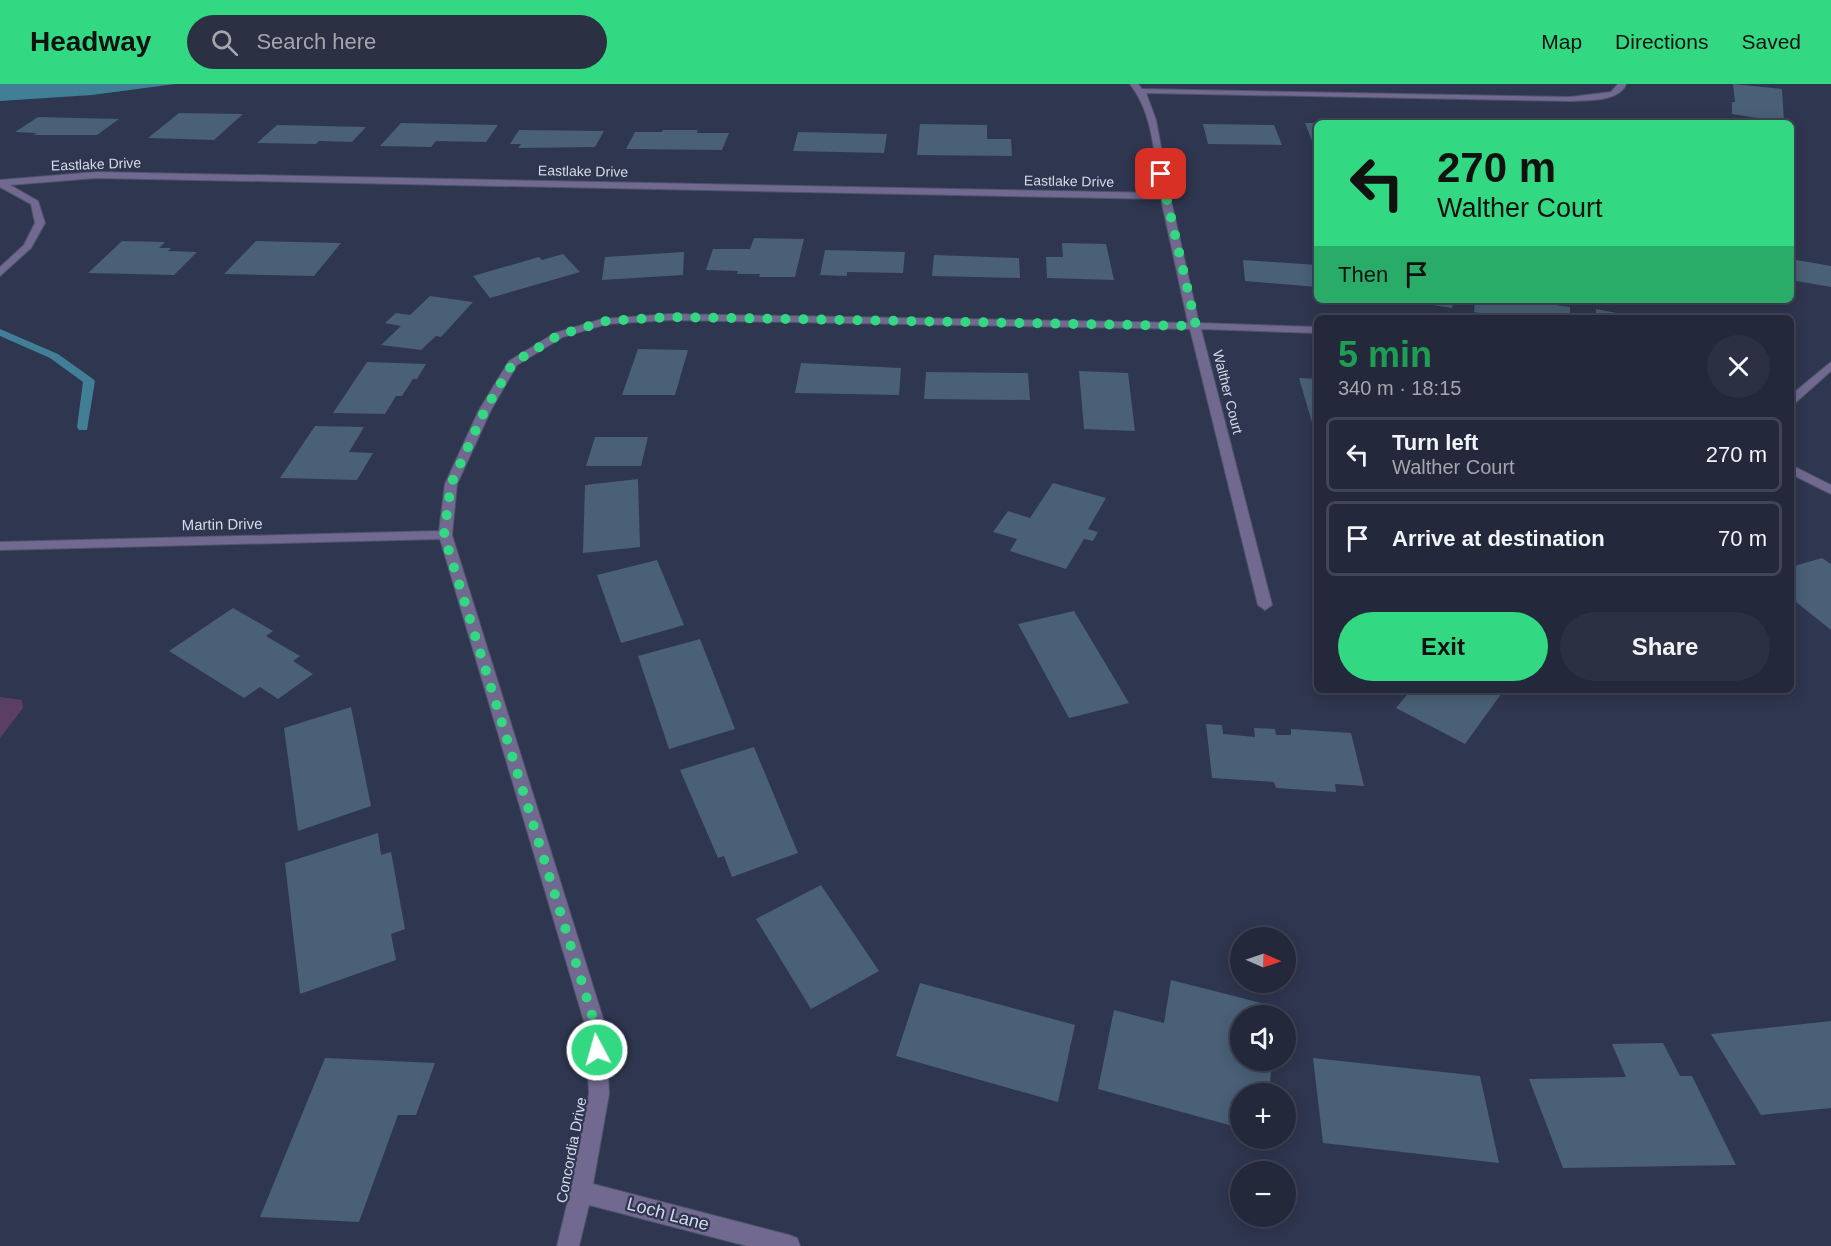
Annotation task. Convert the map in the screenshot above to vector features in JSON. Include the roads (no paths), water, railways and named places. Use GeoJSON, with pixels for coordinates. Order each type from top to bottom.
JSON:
{"type":"FeatureCollection","features":[{"type":"Feature","properties":{"kind":"street"},"geometry":{"type":"LineString","coordinates":[[1138,87],[1570,99],[1613,94],[1621,88],[1622,84]]}},
{"type":"Feature","properties":{"kind":"street","name":"Walther Court"},"geometry":{"type":"LineString","coordinates":[[1138,87],[1149,108],[1165,196],[1265,605]]}},
{"type":"Feature","properties":{"kind":"street","name":"Eastlake Drive"},"geometry":{"type":"LineString","coordinates":[[0,183],[96,175],[1165,196]]}},
{"type":"Feature","properties":{"kind":"street"},"geometry":{"type":"LineString","coordinates":[[0,183],[35,202],[40,223],[28,246],[0,273]]}},
{"type":"Feature","properties":{"kind":"street","name":"Concordia Drive"},"geometry":{"type":"LineString","coordinates":[[568,1246],[599,1094],[596,1028],[444,535],[451,484],[485,410],[513,363],[559,335],[606,321],[670,317],[1314,330]]}},
{"type":"Feature","properties":{"kind":"street"},"geometry":{"type":"LineString","coordinates":[[1794,398],[1831,365]]}},
{"type":"Feature","properties":{"kind":"street"},"geometry":{"type":"LineString","coordinates":[[1794,471],[1831,490]]}},
{"type":"Feature","properties":{"kind":"street","name":"Martin Drive"},"geometry":{"type":"LineString","coordinates":[[0,546],[444,535]]}},
{"type":"Feature","properties":{"kind":"street","name":"Loch Lane"},"geometry":{"type":"LineString","coordinates":[[581,1191],[789,1246]]}},
{"type":"Feature","properties":{"kind":"water"},"geometry":{"type":"Polygon","coordinates":[[[0,84],[175,84],[92,95],[0,101],[0,84]]]}},
{"type":"Feature","properties":{"kind":"waterway"},"geometry":{"type":"LineString","coordinates":[[0,332],[54,356],[89,381],[83,427]]}}]}
